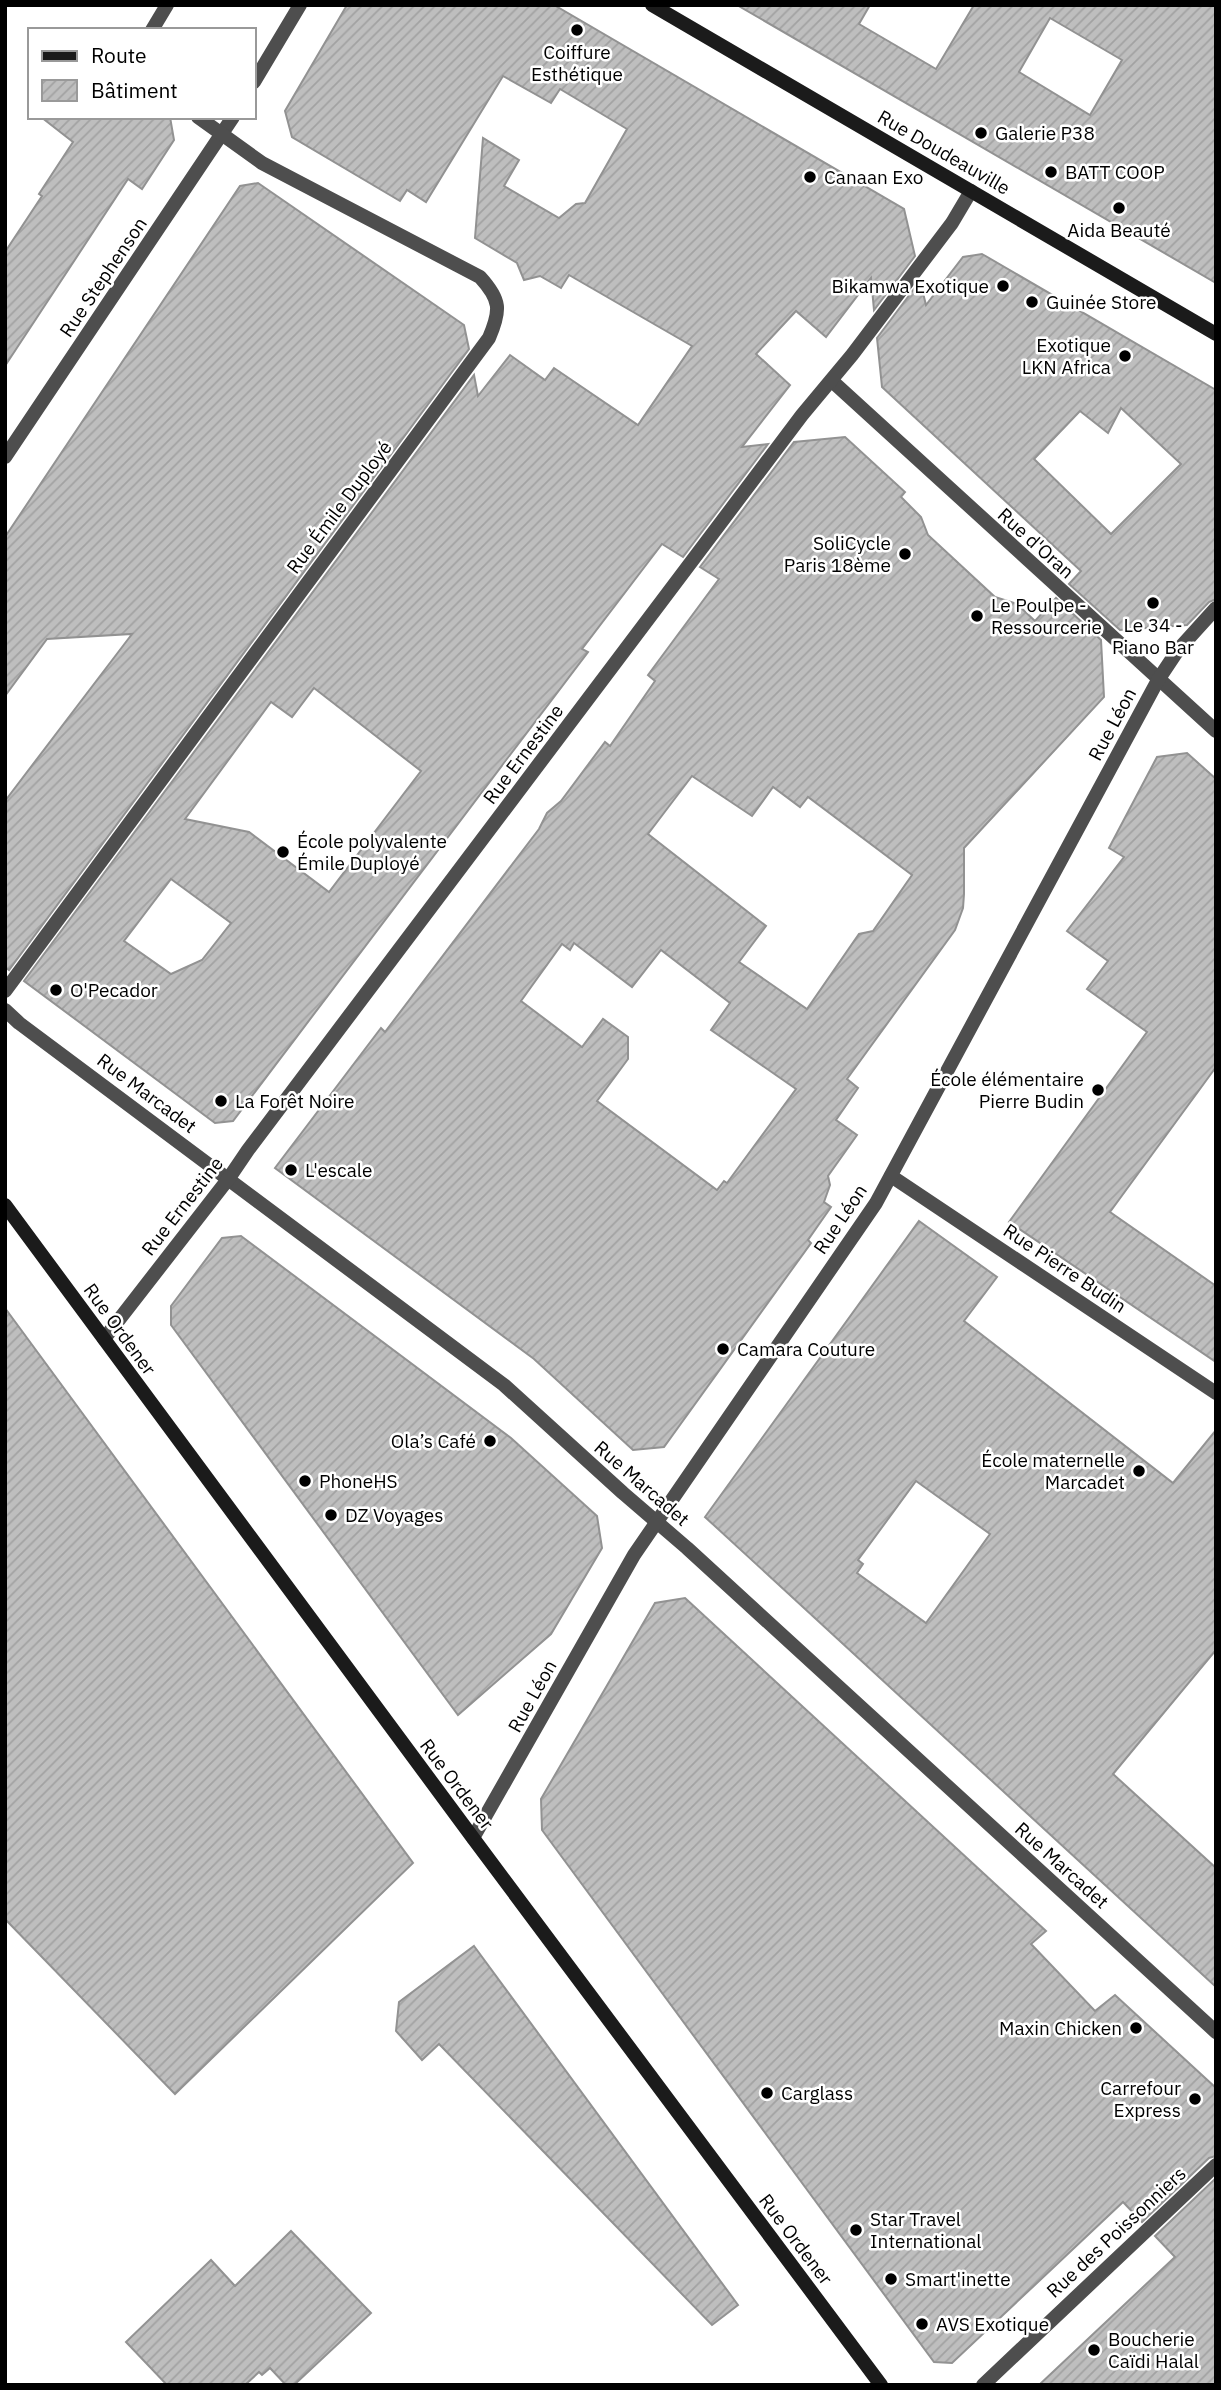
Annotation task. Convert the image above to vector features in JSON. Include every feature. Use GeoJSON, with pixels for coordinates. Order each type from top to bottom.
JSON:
{"type":"FeatureCollection","features":[{"type":"Feature","properties":{"kind":"main road","name":"Rue Doudeauville"},"geometry":{"type":"LineString","coordinates":[[652,5],[1216,334]]}},
{"type":"Feature","properties":{"kind":"main road","name":"Rue Ordener"},"geometry":{"type":"LineString","coordinates":[[5,1205],[881,2385]]}},
{"type":"Feature","properties":{"kind":"street"},"geometry":{"type":"LineString","coordinates":[[153,28],[167,5]]}},
{"type":"Feature","properties":{"kind":"street"},"geometry":{"type":"LineString","coordinates":[[256,79],[300,5]]}},
{"type":"Feature","properties":{"kind":"street","name":"Rue Émile Duployé"},"geometry":{"type":"LineString","coordinates":[[5,991],[489,338],[496,321],[497,304],[494,292],[480,277],[262,163],[201,119]]}},
{"type":"Feature","properties":{"kind":"street","name":"Rue Stephenson"},"geometry":{"type":"LineString","coordinates":[[5,457],[232,119]]}},
{"type":"Feature","properties":{"kind":"street","name":"Rue Ernestine"},"geometry":{"type":"LineString","coordinates":[[104,1339],[229,1178],[802,415],[832,381],[952,223],[971,191]]}},
{"type":"Feature","properties":{"kind":"street","name":"Rue d'Oran"},"geometry":{"type":"LineString","coordinates":[[832,381],[1216,732]]}},
{"type":"Feature","properties":{"kind":"street","name":"Rue Léon"},"geometry":{"type":"LineString","coordinates":[[473,1838],[634,1555],[868,1214],[891,1176],[1158,680],[1178,650],[1216,608]]}},
{"type":"Feature","properties":{"kind":"street","name":"Rue Marcadet"},"geometry":{"type":"LineString","coordinates":[[5,1010],[504,1385],[1216,2032]]}},
{"type":"Feature","properties":{"kind":"street","name":"Rue Pierre Budin"},"geometry":{"type":"LineString","coordinates":[[891,1176],[1216,1393]]}},
{"type":"Feature","properties":{"kind":"street","name":"Rue des Poissonniers"},"geometry":{"type":"LineString","coordinates":[[983,2385],[1216,2165]]}},
{"type":"Feature","properties":{"kind":"building"},"geometry":{"type":"Polygon","coordinates":[[[347,5],[554,5],[904,209],[915,256],[874,310],[871,278],[826,337],[796,311],[756,354],[790,385],[742,447],[768,444],[683,557],[662,544],[582,649],[588,652],[233,1121],[215,1123],[24,981],[474,375],[478,396],[510,355],[545,380],[554,368],[638,425],[692,346],[569,275],[561,288],[540,276],[524,280],[517,263],[475,238],[483,138],[519,160],[504,186],[559,218],[576,204],[585,203],[627,129],[560,89],[551,103],[503,76],[426,202],[407,190],[400,201],[292,137],[285,111],[347,5]],[[314,688],[292,717],[271,702],[185,819],[249,832],[329,892],[421,771],[314,688]],[[171,879],[124,941],[171,974],[202,960],[231,923],[171,879]]]}},
{"type":"Feature","properties":{"kind":"building"},"geometry":{"type":"Polygon","coordinates":[[[737,5],[870,5],[859,24],[936,69],[974,5],[1216,5],[1216,283],[737,5]],[[1050,18],[1019,72],[1090,115],[1122,60],[1050,18]]]}},
{"type":"Feature","properties":{"kind":"building"},"geometry":{"type":"Polygon","coordinates":[[[44,119],[170,119],[174,140],[142,189],[128,179],[5,366],[5,252],[73,142],[44,119]]]}},
{"type":"Feature","properties":{"kind":"building"},"geometry":{"type":"Polygon","coordinates":[[[258,183],[464,325],[469,349],[9,970],[5,967],[5,801],[132,634],[47,639],[5,696],[5,537],[240,186],[258,183]]]}},
{"type":"Feature","properties":{"kind":"building"},"geometry":{"type":"Polygon","coordinates":[[[982,254],[1216,390],[1216,599],[1209,602],[1187,625],[1120,630],[1069,584],[1081,571],[882,387],[877,338],[920,281],[926,305],[963,257],[982,254]],[[1121,408],[1108,433],[1080,411],[1034,459],[1111,534],[1181,464],[1121,408]]]}},
{"type":"Feature","properties":{"kind":"building"},"geometry":{"type":"Polygon","coordinates":[[[845,437],[905,492],[901,497],[921,517],[928,535],[995,597],[1017,604],[1035,621],[1056,598],[1101,640],[1104,697],[964,848],[963,908],[955,930],[847,1079],[858,1088],[836,1120],[857,1135],[828,1176],[830,1185],[824,1202],[831,1207],[808,1240],[811,1243],[664,1447],[633,1450],[534,1359],[275,1168],[381,1028],[385,1032],[539,829],[547,813],[561,801],[605,742],[610,746],[655,681],[648,675],[719,579],[700,567],[794,442],[845,437]],[[692,776],[648,834],[766,926],[739,962],[807,1009],[859,934],[873,931],[912,875],[808,797],[800,807],[773,787],[752,816],[692,776]],[[574,943],[570,950],[562,944],[521,1001],[582,1047],[603,1019],[628,1037],[628,1059],[597,1101],[717,1190],[724,1181],[727,1183],[796,1089],[711,1030],[730,1003],[661,950],[632,987],[574,943]]]}},
{"type":"Feature","properties":{"kind":"building"},"geometry":{"type":"Polygon","coordinates":[[[1187,753],[1216,779],[1216,1067],[1110,1212],[1216,1286],[1216,1362],[1009,1222],[1147,1032],[1087,989],[1108,961],[1067,931],[1124,857],[1109,848],[1157,757],[1187,753]]]}},
{"type":"Feature","properties":{"kind":"building"},"geometry":{"type":"Polygon","coordinates":[[[919,1221],[997,1277],[964,1321],[1173,1483],[1216,1430],[1216,1650],[1113,1774],[1216,1868],[1216,1987],[705,1517],[919,1221]],[[916,1481],[858,1560],[863,1564],[857,1573],[926,1623],[990,1534],[916,1481]]]}},
{"type":"Feature","properties":{"kind":"building"},"geometry":{"type":"Polygon","coordinates":[[[241,1236],[511,1438],[597,1516],[602,1548],[551,1634],[458,1715],[171,1325],[171,1306],[222,1238],[241,1236]]]}},
{"type":"Feature","properties":{"kind":"building"},"geometry":{"type":"Polygon","coordinates":[[[5,1308],[413,1863],[175,2094],[5,1919],[5,1308]]]}},
{"type":"Feature","properties":{"kind":"building"},"geometry":{"type":"Polygon","coordinates":[[[685,1598],[1046,1931],[1031,1944],[1095,2011],[1115,1995],[1216,2088],[1216,2156],[1209,2158],[1142,2222],[1123,2202],[952,2363],[934,2362],[542,1830],[541,1799],[655,1603],[685,1598]]]}},
{"type":"Feature","properties":{"kind":"building"},"geometry":{"type":"Polygon","coordinates":[[[474,1946],[738,2305],[712,2325],[439,2044],[422,2060],[396,2031],[399,2002],[474,1946]]]}},
{"type":"Feature","properties":{"kind":"building"},"geometry":{"type":"Polygon","coordinates":[[[1216,2178],[1216,2385],[1039,2385],[1175,2257],[1155,2236],[1216,2178]]]}},
{"type":"Feature","properties":{"kind":"building"},"geometry":{"type":"Polygon","coordinates":[[[291,2231],[371,2313],[294,2385],[286,2385],[270,2368],[262,2375],[259,2372],[245,2385],[167,2385],[126,2342],[211,2260],[235,2286],[291,2231]]]}},
{"type":"Feature","properties":{"kind":"place","name":"Coiffure Esthétique"},"geometry":{"type":"Point","coordinates":[577,30]}},
{"type":"Feature","properties":{"kind":"place","name":"Galerie P38"},"geometry":{"type":"Point","coordinates":[981,133]}},
{"type":"Feature","properties":{"kind":"place","name":"BATT COOP"},"geometry":{"type":"Point","coordinates":[1051,172]}},
{"type":"Feature","properties":{"kind":"place","name":"Canaan Exo"},"geometry":{"type":"Point","coordinates":[810,177]}},
{"type":"Feature","properties":{"kind":"place","name":"Aida Beauté"},"geometry":{"type":"Point","coordinates":[1119,208]}},
{"type":"Feature","properties":{"kind":"place","name":"Bikamwa Exotique"},"geometry":{"type":"Point","coordinates":[1003,286]}},
{"type":"Feature","properties":{"kind":"place","name":"Guinée Store"},"geometry":{"type":"Point","coordinates":[1032,302]}},
{"type":"Feature","properties":{"kind":"place","name":"Exotique LKN Africa"},"geometry":{"type":"Point","coordinates":[1125,356]}},
{"type":"Feature","properties":{"kind":"place","name":"SoliCycle Paris 18ème"},"geometry":{"type":"Point","coordinates":[905,554]}},
{"type":"Feature","properties":{"kind":"place","name":"Le 34 - Piano Bar"},"geometry":{"type":"Point","coordinates":[1153,603]}},
{"type":"Feature","properties":{"kind":"place","name":"Le Poulpe - Ressourcerie"},"geometry":{"type":"Point","coordinates":[977,616]}},
{"type":"Feature","properties":{"kind":"place","name":"École polyvalente Émile Duployé"},"geometry":{"type":"Point","coordinates":[283,852]}},
{"type":"Feature","properties":{"kind":"place","name":"O'Pecador"},"geometry":{"type":"Point","coordinates":[56,990]}},
{"type":"Feature","properties":{"kind":"place","name":"École élémentaire Pierre Budin"},"geometry":{"type":"Point","coordinates":[1098,1090]}},
{"type":"Feature","properties":{"kind":"place","name":"La Forêt Noire"},"geometry":{"type":"Point","coordinates":[221,1101]}},
{"type":"Feature","properties":{"kind":"place","name":"L'escale"},"geometry":{"type":"Point","coordinates":[291,1170]}},
{"type":"Feature","properties":{"kind":"place","name":"Camara Couture"},"geometry":{"type":"Point","coordinates":[723,1349]}},
{"type":"Feature","properties":{"kind":"place","name":"Ola’s Café"},"geometry":{"type":"Point","coordinates":[490,1441]}},
{"type":"Feature","properties":{"kind":"place","name":"École maternelle Marcadet"},"geometry":{"type":"Point","coordinates":[1139,1471]}},
{"type":"Feature","properties":{"kind":"place","name":"PhoneHS"},"geometry":{"type":"Point","coordinates":[305,1481]}},
{"type":"Feature","properties":{"kind":"place","name":"DZ Voyages"},"geometry":{"type":"Point","coordinates":[331,1515]}},
{"type":"Feature","properties":{"kind":"place","name":"Maxin Chicken"},"geometry":{"type":"Point","coordinates":[1136,2028]}},
{"type":"Feature","properties":{"kind":"place","name":"Carglass"},"geometry":{"type":"Point","coordinates":[767,2093]}},
{"type":"Feature","properties":{"kind":"place","name":"Carrefour Express"},"geometry":{"type":"Point","coordinates":[1195,2099]}},
{"type":"Feature","properties":{"kind":"place","name":"Star Travel International"},"geometry":{"type":"Point","coordinates":[856,2230]}},
{"type":"Feature","properties":{"kind":"place","name":"Smart'inette"},"geometry":{"type":"Point","coordinates":[891,2279]}},
{"type":"Feature","properties":{"kind":"place","name":"AVS Exotique"},"geometry":{"type":"Point","coordinates":[922,2324]}},
{"type":"Feature","properties":{"kind":"place","name":"Boucherie Caïdi Halal"},"geometry":{"type":"Point","coordinates":[1094,2350]}}]}
